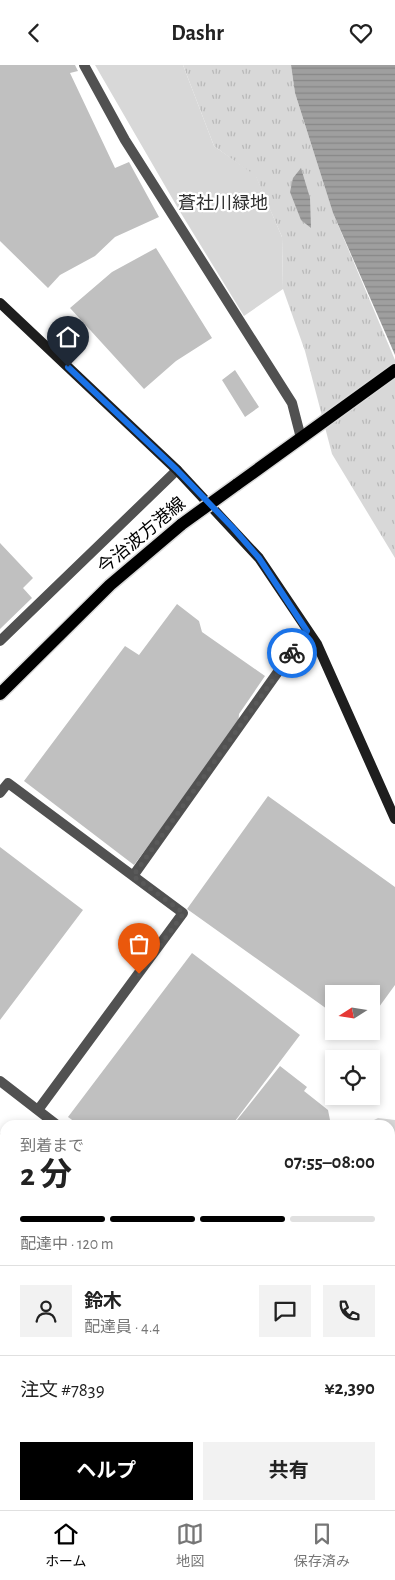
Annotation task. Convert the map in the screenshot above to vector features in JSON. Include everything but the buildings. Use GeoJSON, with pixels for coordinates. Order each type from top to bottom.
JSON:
{"type":"FeatureCollection","features":[{"type":"Feature","properties":{"kind":"main road","name":"今治波方港線"},"geometry":{"type":"LineString","coordinates":[[0,694],[110,585],[182,524],[301,438],[325,423],[395,370]]}},
{"type":"Feature","properties":{"kind":"street"},"geometry":{"type":"LineString","coordinates":[[84,65],[125,140],[292,403],[301,438]]}},
{"type":"Feature","properties":{"kind":"street"},"geometry":{"type":"LineString","coordinates":[[0,303],[177,470],[259,558],[316,644],[395,819]]}},
{"type":"Feature","properties":{"kind":"street"},"geometry":{"type":"LineString","coordinates":[[0,641],[177,470]]}},
{"type":"Feature","properties":{"kind":"street"},"geometry":{"type":"LineString","coordinates":[[133,876],[307,631]]}},
{"type":"Feature","properties":{"kind":"street"},"geometry":{"type":"LineString","coordinates":[[0,793],[8,783],[184,913],[38,1110]]}},
{"type":"Feature","properties":{"kind":"street"},"geometry":{"type":"LineString","coordinates":[[0,1081],[51,1120]]}},
{"type":"Feature","properties":{"kind":"green space","name":"蒼社川緑地"},"geometry":{"type":"Polygon","coordinates":[[[95,65],[183,65],[214,146],[256,176],[282,237],[283,289],[244,316],[179,210],[95,65]]]}},
{"type":"Feature","properties":{"kind":"green space"},"geometry":{"type":"Polygon","coordinates":[[[183,65],[291,65],[295,93],[333,213],[395,360],[395,558],[332,454],[305,351],[283,289],[282,237],[256,177],[214,146],[183,65]]]}},
{"type":"Feature","properties":{"kind":"green space"},"geometry":{"type":"Polygon","coordinates":[[[378,1118],[395,1120],[374,1120],[378,1118]]]}},
{"type":"Feature","properties":{"kind":"shaded area"},"geometry":{"type":"Polygon","coordinates":[[[291,65],[395,65],[395,355],[333,213],[295,93],[291,65]]]}},
{"type":"Feature","properties":{"kind":"shaded area"},"geometry":{"type":"Polygon","coordinates":[[[301,168],[310,198],[311,228],[301,220],[290,192],[293,178],[301,168]]]}},
{"type":"Feature","properties":{"kind":"way so far"},"geometry":{"type":"LineString","coordinates":[[139,974],[184,913],[133,876],[292,653]]}},
{"type":"Feature","properties":{"kind":"route"},"geometry":{"type":"LineString","coordinates":[[68,367],[177,470],[259,558],[307,631],[292,653]]}}]}
